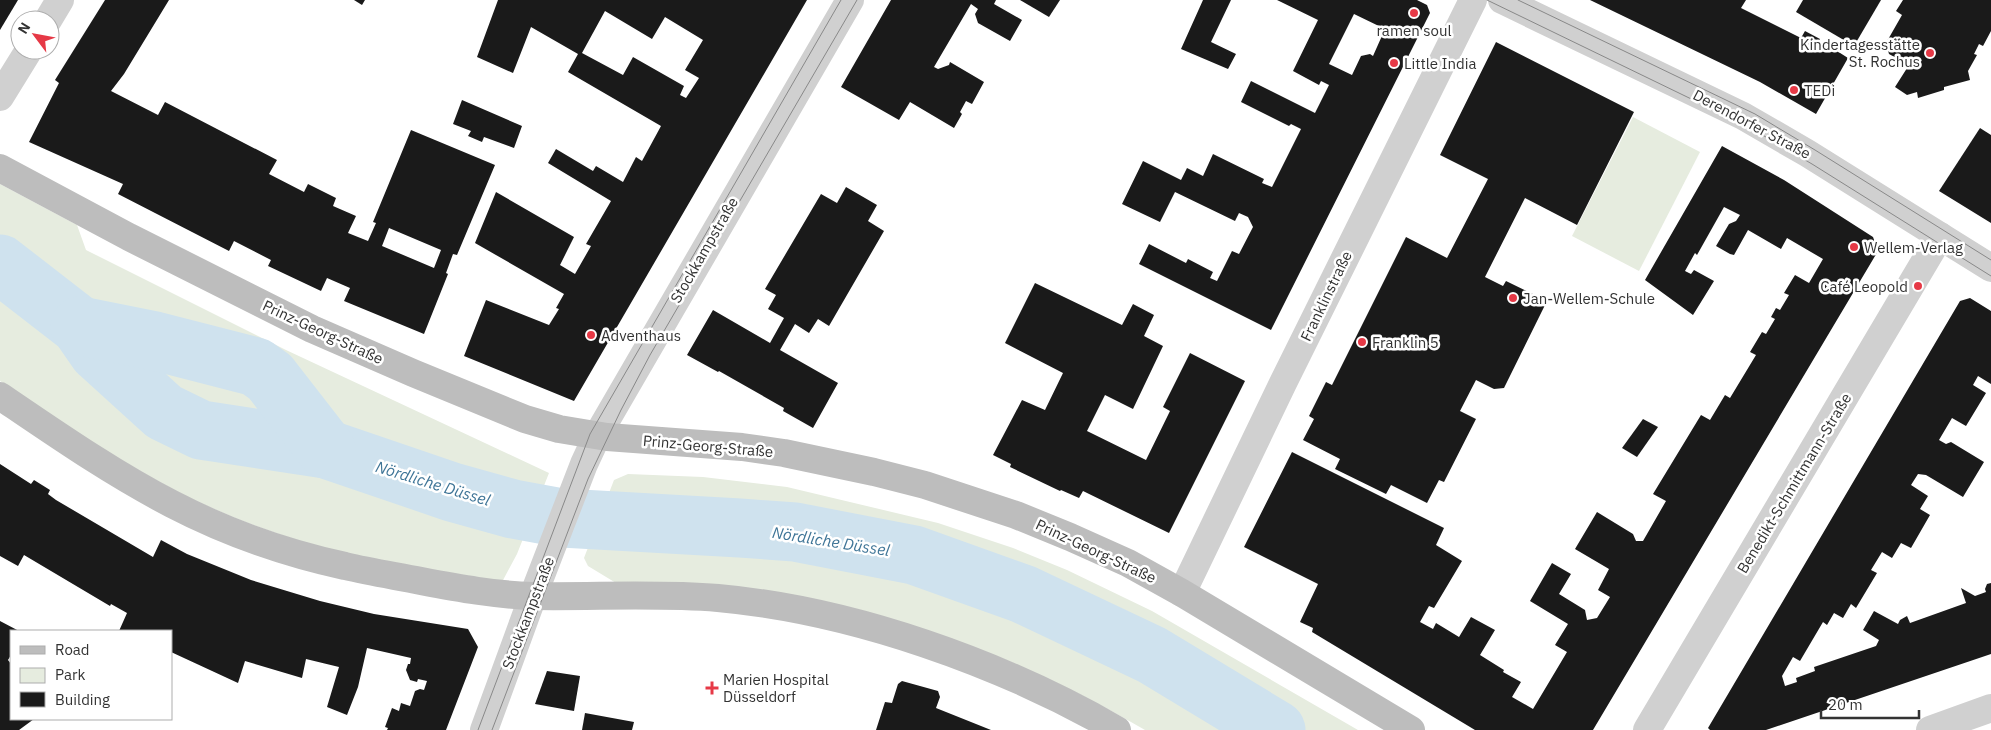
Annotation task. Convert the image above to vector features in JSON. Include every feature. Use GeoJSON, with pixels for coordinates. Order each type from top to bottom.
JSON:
{"type":"FeatureCollection","features":[{"type":"Feature","properties":{"kind":"main road","name":"Prinz-Georg-Straße"},"geometry":{"type":"LineString","coordinates":[[0,168],[129,237],[312,329],[412,373],[525,419],[559,429],[597,436],[751,448],[874,472],[925,485],[1016,515],[1070,536],[1128,563],[1182,593],[1411,730]]}},
{"type":"Feature","properties":{"kind":"main road"},"geometry":{"type":"LineString","coordinates":[[0,396],[135,484],[213,524],[264,543],[354,568],[470,590],[533,596],[624,595],[716,598],[768,604],[831,617],[963,657],[1007,675],[1117,730]]}},
{"type":"Feature","properties":{"kind":"street","name":"Stockkampstraße"},"geometry":{"type":"LineString","coordinates":[[484,730],[533,596],[597,436],[850,0]]}},
{"type":"Feature","properties":{"kind":"street","name":"Franklinstraße"},"geometry":{"type":"LineString","coordinates":[[1182,593],[1283,383],[1473,0]]}},
{"type":"Feature","properties":{"kind":"street","name":"Derendorfer Straße"},"geometry":{"type":"LineString","coordinates":[[1502,0],[1743,116],[1807,153],[1991,268]]}},
{"type":"Feature","properties":{"kind":"street"},"geometry":{"type":"LineString","coordinates":[[0,98],[23,60]]}},
{"type":"Feature","properties":{"kind":"street","name":"Benedikt-Schmittmann-Straße"},"geometry":{"type":"LineString","coordinates":[[1646,730],[1940,236]]}},
{"type":"Feature","properties":{"kind":"street"},"geometry":{"type":"LineString","coordinates":[[1930,730],[1991,708]]}},
{"type":"Feature","properties":{"kind":"green space"},"geometry":{"type":"Polygon","coordinates":[[[1633,117],[1700,152],[1639,271],[1572,236],[1633,117]]]}},
{"type":"Feature","properties":{"kind":"green space"},"geometry":{"type":"Polygon","coordinates":[[[0,184],[77,225],[86,250],[286,350],[549,473],[517,554],[502,582],[399,565],[331,550],[233,517],[142,472],[0,381],[0,184]]]}},
{"type":"Feature","properties":{"kind":"green space"},"geometry":{"type":"Polygon","coordinates":[[[628,474],[703,477],[787,487],[938,523],[1013,548],[1067,570],[1152,611],[1358,730],[1145,730],[1081,695],[1017,664],[916,627],[880,617],[616,583],[588,566],[584,558],[614,480],[628,474]]]}},
{"type":"Feature","properties":{"kind":"building"},"geometry":{"type":"Polygon","coordinates":[[[0,0],[18,0],[12,10],[10,10],[0,30],[0,0]]]}},
{"type":"Feature","properties":{"kind":"building"},"geometry":{"type":"Polygon","coordinates":[[[105,0],[169,0],[124,74],[111,91],[158,115],[165,102],[277,160],[269,174],[304,192],[308,184],[336,198],[333,206],[356,216],[348,233],[368,241],[376,223],[373,222],[411,130],[495,165],[457,255],[453,254],[446,273],[448,274],[424,334],[344,301],[350,288],[327,278],[321,291],[268,266],[271,260],[234,241],[229,251],[118,194],[123,184],[29,142],[59,83],[55,80],[105,0]],[[389,228],[382,246],[434,268],[441,250],[389,228]]]}},
{"type":"Feature","properties":{"kind":"building"},"geometry":{"type":"Polygon","coordinates":[[[354,0],[365,0],[362,5],[354,0]]]}},
{"type":"Feature","properties":{"kind":"building"},"geometry":{"type":"Polygon","coordinates":[[[498,0],[807,0],[574,401],[464,356],[486,300],[549,325],[559,309],[556,308],[564,294],[475,243],[496,192],[574,237],[560,265],[575,274],[591,246],[586,244],[611,201],[548,163],[556,149],[593,171],[596,166],[623,182],[636,157],[642,161],[661,126],[568,72],[578,54],[531,27],[513,73],[477,57],[498,0]],[[605,11],[582,53],[623,75],[633,57],[684,86],[680,95],[686,98],[699,78],[685,70],[703,40],[665,17],[652,39],[605,11]]]}},
{"type":"Feature","properties":{"kind":"building"},"geometry":{"type":"Polygon","coordinates":[[[891,0],[996,0],[994,4],[1022,20],[1010,41],[978,23],[975,14],[978,9],[971,4],[934,67],[938,69],[949,65],[950,62],[984,82],[972,104],[966,101],[960,112],[962,114],[954,128],[910,102],[899,120],[841,87],[891,0]]]}},
{"type":"Feature","properties":{"kind":"building"},"geometry":{"type":"Polygon","coordinates":[[[1020,0],[1060,0],[1049,17],[1020,0]]]}},
{"type":"Feature","properties":{"kind":"building"},"geometry":{"type":"Polygon","coordinates":[[[1203,0],[1231,0],[1211,42],[1236,54],[1228,69],[1181,49],[1203,0]]]}},
{"type":"Feature","properties":{"kind":"building"},"geometry":{"type":"Polygon","coordinates":[[[1277,0],[1417,0],[1427,5],[1430,13],[1271,330],[1139,264],[1149,244],[1186,263],[1188,259],[1213,272],[1210,278],[1217,281],[1232,251],[1239,254],[1253,227],[1248,217],[1239,213],[1235,221],[1175,192],[1160,222],[1122,204],[1143,161],[1181,180],[1187,168],[1203,176],[1213,154],[1264,179],[1262,183],[1272,187],[1301,129],[1291,124],[1289,126],[1241,102],[1251,81],[1315,113],[1329,85],[1321,81],[1319,85],[1293,71],[1318,20],[1277,0]],[[1354,14],[1329,64],[1352,75],[1361,56],[1370,54],[1373,56],[1385,29],[1354,14]]]}},
{"type":"Feature","properties":{"kind":"building"},"geometry":{"type":"Polygon","coordinates":[[[1590,0],[1746,0],[1741,8],[1801,38],[1805,31],[1820,39],[1816,46],[1827,52],[1837,51],[1848,58],[1816,114],[1760,82],[1590,0]]]}},
{"type":"Feature","properties":{"kind":"building"},"geometry":{"type":"Polygon","coordinates":[[[1803,0],[1881,0],[1854,46],[1796,12],[1803,0]]]}},
{"type":"Feature","properties":{"kind":"building"},"geometry":{"type":"Polygon","coordinates":[[[1903,0],[1991,0],[1991,31],[1983,46],[1979,44],[1974,54],[1977,55],[1968,71],[1970,80],[1944,87],[1944,90],[1918,98],[1917,92],[1907,95],[1895,87],[1909,65],[1889,54],[1886,43],[1902,15],[1896,11],[1903,0]]]}},
{"type":"Feature","properties":{"kind":"building"},"geometry":{"type":"Polygon","coordinates":[[[1496,42],[1634,112],[1577,225],[1525,198],[1485,277],[1503,286],[1506,281],[1547,301],[1504,388],[1494,389],[1476,380],[1460,411],[1476,419],[1444,482],[1439,480],[1427,503],[1391,485],[1386,494],[1335,469],[1340,459],[1303,440],[1314,419],[1309,416],[1326,382],[1332,385],[1406,237],[1447,258],[1488,179],[1440,155],[1496,42]]]}},
{"type":"Feature","properties":{"kind":"building"},"geometry":{"type":"Polygon","coordinates":[[[462,100],[522,126],[514,148],[484,137],[482,142],[468,136],[471,131],[453,124],[462,100]]]}},
{"type":"Feature","properties":{"kind":"building"},"geometry":{"type":"Polygon","coordinates":[[[1980,128],[1991,135],[1991,223],[1939,191],[1980,128]]]}},
{"type":"Feature","properties":{"kind":"building"},"geometry":{"type":"Polygon","coordinates":[[[1722,146],[1784,180],[1873,237],[1878,251],[1593,730],[1475,730],[1312,632],[1313,628],[1300,622],[1318,584],[1244,547],[1292,452],[1444,528],[1436,545],[1462,561],[1434,608],[1429,606],[1420,622],[1433,629],[1436,623],[1459,637],[1471,617],[1495,630],[1480,655],[1504,670],[1503,672],[1521,682],[1512,697],[1533,709],[1567,652],[1555,645],[1568,624],[1530,601],[1552,563],[1571,574],[1559,594],[1585,610],[1587,620],[1597,618],[1610,597],[1598,590],[1609,569],[1575,549],[1597,512],[1633,534],[1636,541],[1643,541],[1666,501],[1653,494],[1701,415],[1710,420],[1725,395],[1730,398],[1756,355],[1750,352],[1762,332],[1766,334],[1775,319],[1771,317],[1776,308],[1780,310],[1789,295],[1784,293],[1795,275],[1809,283],[1823,259],[1787,238],[1781,249],[1748,230],[1734,255],[1730,254],[1716,246],[1729,224],[1736,221],[1740,215],[1724,207],[1697,255],[1695,253],[1685,271],[1691,274],[1694,270],[1714,281],[1693,315],[1645,280],[1722,146]]]}},
{"type":"Feature","properties":{"kind":"building"},"geometry":{"type":"Polygon","coordinates":[[[846,187],[877,205],[868,221],[884,231],[829,326],[818,319],[809,333],[795,324],[780,350],[838,383],[813,428],[783,411],[784,408],[687,355],[713,310],[770,343],[784,318],[768,309],[776,295],[765,289],[821,194],[837,203],[846,187]]]}},
{"type":"Feature","properties":{"kind":"building"},"geometry":{"type":"Polygon","coordinates":[[[1035,283],[1122,325],[1133,304],[1154,315],[1144,336],[1163,346],[1133,409],[1105,395],[1087,431],[1146,460],[1170,411],[1163,407],[1190,353],[1245,381],[1169,533],[1083,491],[1079,498],[1060,491],[1010,467],[1011,464],[993,455],[1022,400],[1045,410],[1063,373],[1005,343],[1035,283]]]}},
{"type":"Feature","properties":{"kind":"building"},"geometry":{"type":"Polygon","coordinates":[[[1970,298],[1991,311],[1991,384],[1978,376],[1973,385],[1986,393],[1966,426],[1952,418],[1939,440],[1946,444],[1951,442],[1984,462],[1963,497],[1926,475],[1918,474],[1911,485],[1928,496],[1920,509],[1930,515],[1911,548],[1901,543],[1892,558],[1882,552],[1871,570],[1877,573],[1856,608],[1851,604],[1843,618],[1834,613],[1827,625],[1823,622],[1800,661],[1793,657],[1782,676],[1785,686],[1797,682],[1796,678],[1815,671],[1814,667],[1876,646],[1879,640],[1863,630],[1874,611],[1898,624],[1900,620],[1907,616],[1910,623],[1966,603],[1961,588],[1975,596],[1986,592],[1987,584],[1991,583],[1991,654],[1766,730],[1710,730],[1708,728],[1960,301],[1970,298]]]}},
{"type":"Feature","properties":{"kind":"building"},"geometry":{"type":"Polygon","coordinates":[[[1643,419],[1658,427],[1637,457],[1622,448],[1643,419]]]}},
{"type":"Feature","properties":{"kind":"building"},"geometry":{"type":"Polygon","coordinates":[[[0,464],[31,484],[34,480],[50,490],[48,494],[56,500],[153,557],[161,540],[187,554],[251,580],[320,601],[374,614],[468,629],[478,647],[446,730],[387,730],[388,728],[385,727],[392,708],[399,711],[401,703],[410,706],[415,691],[424,690],[427,681],[418,679],[417,682],[410,680],[406,670],[411,658],[367,648],[358,687],[347,715],[327,707],[339,667],[306,659],[302,678],[245,661],[238,683],[172,652],[172,630],[119,630],[127,613],[111,604],[110,606],[24,555],[18,566],[0,556],[0,464]]]}},
{"type":"Feature","properties":{"kind":"building"},"geometry":{"type":"Polygon","coordinates":[[[0,621],[17,630],[10,630],[10,657],[8,660],[10,663],[10,720],[33,720],[19,730],[0,730],[0,621]]]}},
{"type":"Feature","properties":{"kind":"building"},"geometry":{"type":"Polygon","coordinates":[[[547,671],[580,676],[574,711],[535,704],[547,671]]]}},
{"type":"Feature","properties":{"kind":"building"},"geometry":{"type":"Polygon","coordinates":[[[902,681],[938,691],[940,697],[936,708],[991,730],[876,730],[885,702],[892,703],[898,684],[902,681]]]}},
{"type":"Feature","properties":{"kind":"building"},"geometry":{"type":"Polygon","coordinates":[[[585,713],[634,722],[632,730],[582,730],[585,713]]]}},
{"type":"Feature","properties":{"kind":"waterway","name":"Nördliche Düssel"},"geometry":{"type":"LineString","coordinates":[[0,264],[80,326],[98,352],[164,412],[201,430],[326,449],[452,492],[513,509],[562,518],[795,532],[914,555],[1023,594],[1152,655],[1276,730]]}},
{"type":"Feature","properties":{"kind":"waterway","name":"Nördliche Düssel"},"geometry":{"type":"LineString","coordinates":[[80,326],[155,341],[256,367],[270,377],[326,449]]}},
{"type":"Feature","properties":{"kind":"tram line"},"geometry":{"type":"LineString","coordinates":[[478,730],[590,434],[841,0]]}},
{"type":"Feature","properties":{"kind":"tram line"},"geometry":{"type":"LineString","coordinates":[[492,730],[588,479],[621,410],[650,355],[857,0]]}},
{"type":"Feature","properties":{"kind":"tram line"},"geometry":{"type":"LineString","coordinates":[[1487,0],[1747,126],[1812,164],[1991,276]]}},
{"type":"Feature","properties":{"kind":"tram line"},"geometry":{"type":"LineString","coordinates":[[1518,0],[1755,114],[1991,260]]}},
{"type":"Feature","properties":{"kind":"place","name":"ramen soul"},"geometry":{"type":"Point","coordinates":[1414,13]}},
{"type":"Feature","properties":{"kind":"place","name":"Kindertagesstätte St. Rochus"},"geometry":{"type":"Point","coordinates":[1930,53]}},
{"type":"Feature","properties":{"kind":"place","name":"Little India"},"geometry":{"type":"Point","coordinates":[1394,63]}},
{"type":"Feature","properties":{"kind":"place","name":"TEDi"},"geometry":{"type":"Point","coordinates":[1794,90]}},
{"type":"Feature","properties":{"kind":"place","name":"Wellem-Verlag"},"geometry":{"type":"Point","coordinates":[1854,247]}},
{"type":"Feature","properties":{"kind":"place","name":"Café Leopold"},"geometry":{"type":"Point","coordinates":[1918,286]}},
{"type":"Feature","properties":{"kind":"place","name":"Jan-Wellem-Schule"},"geometry":{"type":"Point","coordinates":[1513,298]}},
{"type":"Feature","properties":{"kind":"place","name":"Adventhaus"},"geometry":{"type":"Point","coordinates":[591,335]}},
{"type":"Feature","properties":{"kind":"place","name":"Franklin 5"},"geometry":{"type":"Point","coordinates":[1362,342]}},
{"type":"Feature","properties":{"kind":"place","name":"Marien Hospital Düsseldorf"},"geometry":{"type":"Point","coordinates":[712,688]}}]}
